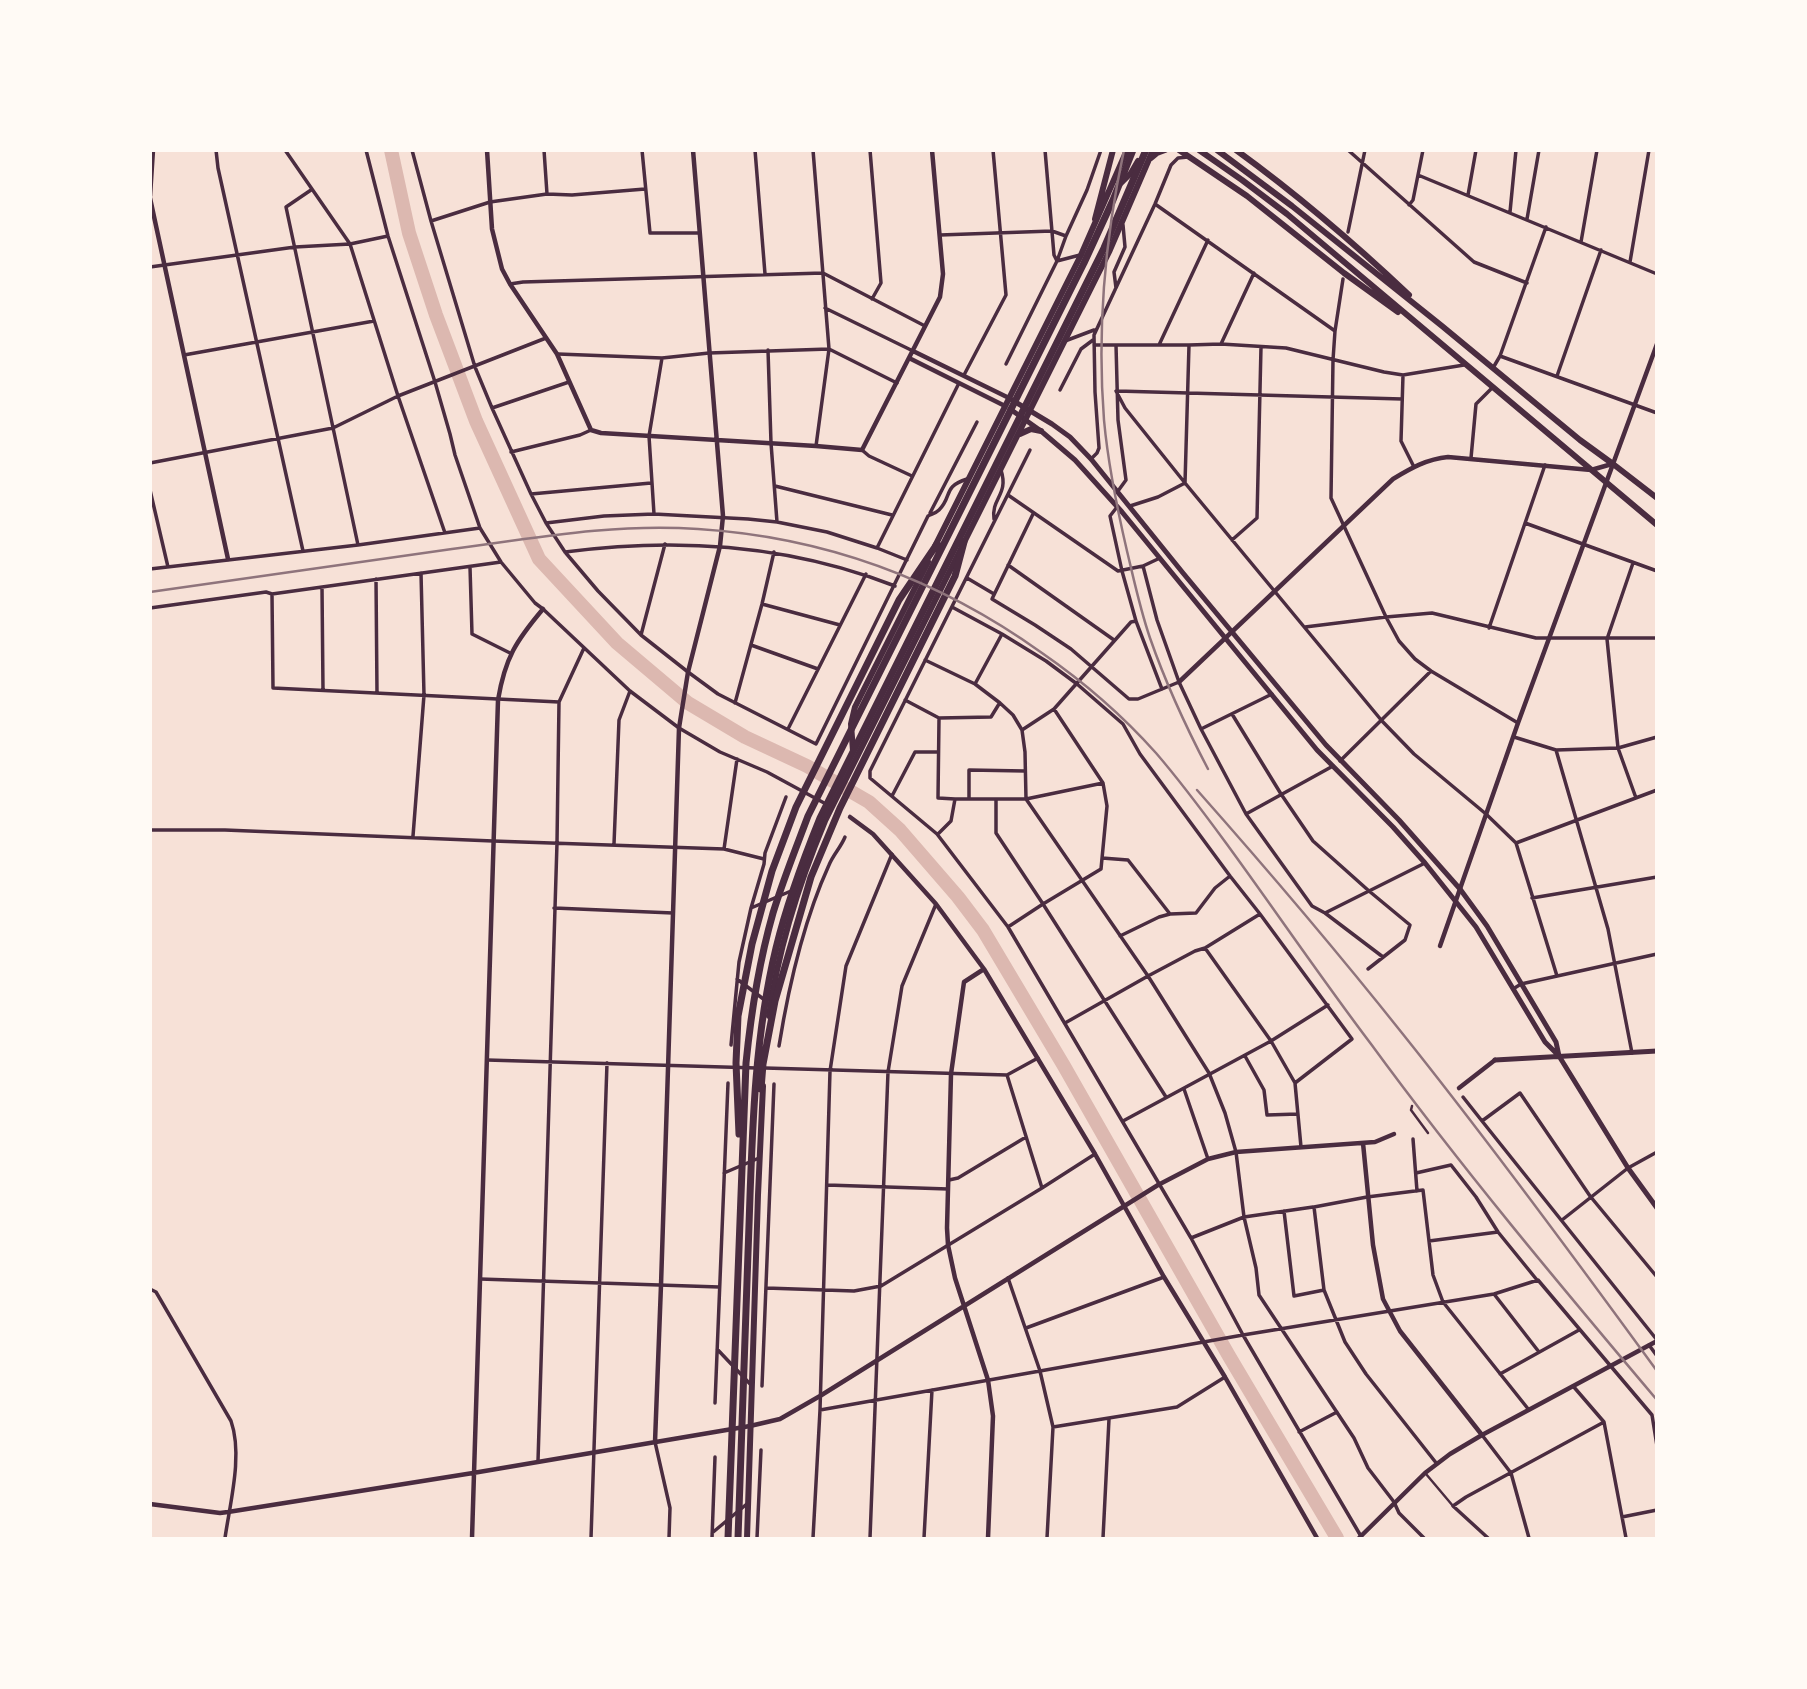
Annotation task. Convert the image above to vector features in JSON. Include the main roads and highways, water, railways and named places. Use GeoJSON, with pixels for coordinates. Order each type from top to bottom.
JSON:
{"type":"FeatureCollection","features":[{"type":"Feature","properties":{"kind":"highway"},"geometry":{"type":"LineString","coordinates":[[1091,234],[1113,150]]}},
{"type":"Feature","properties":{"kind":"highway"},"geometry":{"type":"LineString","coordinates":[[850,770],[853,754],[851,724],[855,708],[1081,255],[1127,150]]}},
{"type":"Feature","properties":{"kind":"highway"},"geometry":{"type":"LineString","coordinates":[[728,1538],[746,1063],[750,1022],[764,946],[785,874],[808,816],[842,746],[1084,263],[1133,150]]}},
{"type":"Feature","properties":{"kind":"highway"},"geometry":{"type":"LineString","coordinates":[[1110,193],[1131,173],[1148,150]]}},
{"type":"Feature","properties":{"kind":"highway"},"geometry":{"type":"LineString","coordinates":[[1148,150],[1148,163]]}},
{"type":"Feature","properties":{"kind":"highway"},"geometry":{"type":"LineString","coordinates":[[737,1538],[757,1066],[775,950],[797,876],[820,818],[1104,248],[1148,150]]}},
{"type":"Feature","properties":{"kind":"highway"},"geometry":{"type":"LineString","coordinates":[[747,1538],[764,1068],[774,989],[801,884],[833,804],[1026,419],[1122,223],[1148,163],[1157,153],[1165,150]]}},
{"type":"Feature","properties":{"kind":"highway"},"geometry":{"type":"LineString","coordinates":[[1199,150],[1266,197],[1657,525]]}},
{"type":"Feature","properties":{"kind":"highway"},"geometry":{"type":"LineString","coordinates":[[1217,150],[1269,188],[1580,440],[1657,498]]}},
{"type":"Feature","properties":{"kind":"highway"},"geometry":{"type":"LineString","coordinates":[[1236,150],[1348,235],[1442,326]]}},
{"type":"Feature","properties":{"kind":"highway"},"geometry":{"type":"LineString","coordinates":[[1178,151],[1255,202],[1343,276],[1434,338]]}},
{"type":"Feature","properties":{"kind":"highway"},"geometry":{"type":"LineString","coordinates":[[1017,436],[1026,430],[1041,431]]}},
{"type":"Feature","properties":{"kind":"highway"},"geometry":{"type":"LineString","coordinates":[[751,1181],[763,1064],[772,1012],[811,877],[840,808],[955,576],[964,542]]}},
{"type":"Feature","properties":{"kind":"highway"},"geometry":{"type":"LineString","coordinates":[[741,1180],[736,1051],[738,1016],[752,944],[772,871],[796,807],[853,691],[899,600],[937,544]]}},
{"type":"Feature","properties":{"kind":"main road"},"geometry":{"type":"LineString","coordinates":[[1009,398],[1070,438],[1091,458],[1340,761],[1399,820],[1460,888],[1487,926],[1556,1042],[1559,1056]]}},
{"type":"Feature","properties":{"kind":"main road"},"geometry":{"type":"LineString","coordinates":[[1005,406],[1026,419],[1076,460],[1317,750],[1393,827],[1456,900],[1476,926],[1545,1042],[1559,1056],[1628,1168],[1657,1208]]}},
{"type":"Feature","properties":{"kind":"main road"},"geometry":{"type":"LineString","coordinates":[[1495,1060],[1657,1051]]}},
{"type":"Feature","properties":{"kind":"waterway"},"geometry":{"type":"LineString","coordinates":[[391,150],[409,233],[436,315],[476,421],[539,559],[617,643],[688,703],[745,737],[807,766],[869,802],[900,830],[958,897],[983,930],[1064,1066],[1229,1356],[1337,1538]]}},
{"type":"Feature","properties":{"kind":"railway"},"geometry":{"type":"LineString","coordinates":[[1124,150],[1107,250],[1102,318],[1102,386],[1108,453],[1123,535],[1146,627],[1170,689],[1208,769]]}},
{"type":"Feature","properties":{"kind":"railway"},"geometry":{"type":"LineString","coordinates":[[150,592],[544,536],[667,528],[745,534],[791,541],[835,552],[921,583],[963,604],[1003,627],[1073,676],[1116,712],[1156,753],[1209,820],[1352,1019],[1440,1135],[1547,1269],[1657,1400]]}},
{"type":"Feature","properties":{"kind":"railway"},"geometry":{"type":"LineString","coordinates":[[1197,790],[1327,940],[1435,1074],[1657,1371]]}}]}
